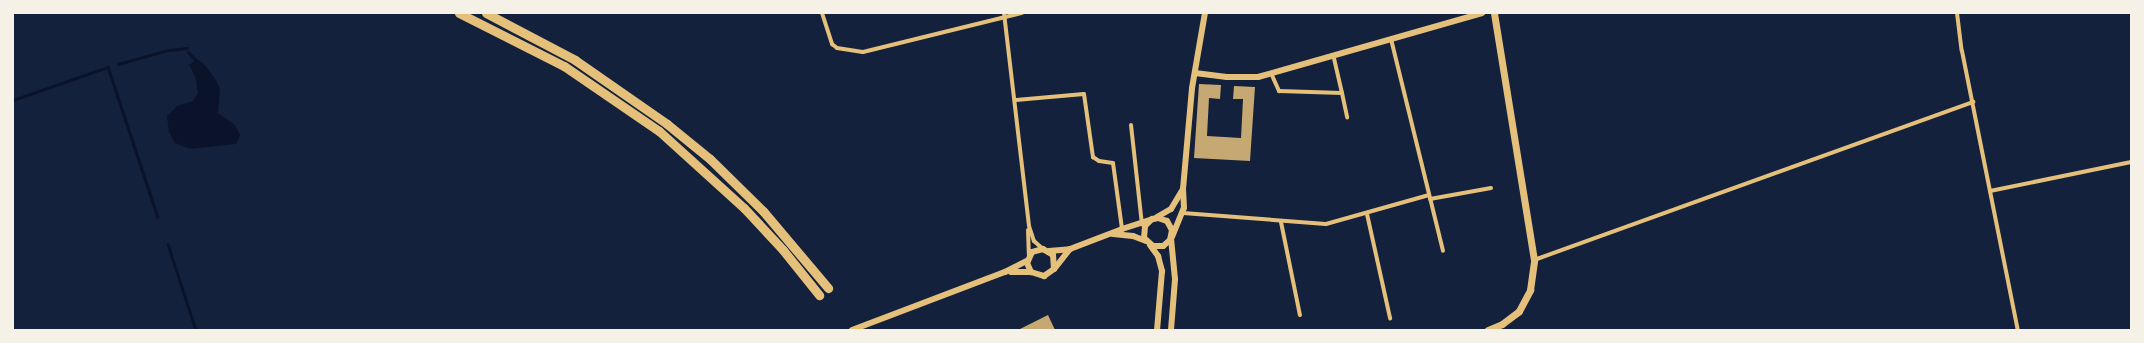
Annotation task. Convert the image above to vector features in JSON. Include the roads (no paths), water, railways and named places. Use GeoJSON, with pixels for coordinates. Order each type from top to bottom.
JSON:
{"type":"FeatureCollection","features":[{"type":"Feature","properties":{"kind":"highway"},"geometry":{"type":"LineString","coordinates":[[459,13],[564,66],[659,131],[749,212],[819,295]]}},
{"type":"Feature","properties":{"kind":"highway"},"geometry":{"type":"LineString","coordinates":[[486,13],[581,63],[667,124],[715,164],[763,211],[828,288]]}},
{"type":"Feature","properties":{"kind":"main road"},"geometry":{"type":"LineString","coordinates":[[1488,330],[1502,324],[1519,311],[1530,290],[1534,260],[1494,13]]}},
{"type":"Feature","properties":{"kind":"street"},"geometry":{"type":"LineString","coordinates":[[822,13],[832,44],[837,48],[872,52],[1005,15],[1022,13]]}},
{"type":"Feature","properties":{"kind":"street"},"geometry":{"type":"LineString","coordinates":[[1109,234],[1126,235],[1148,243],[1163,246],[1171,237],[1183,213],[1183,189],[1195,73],[1205,13]]}},
{"type":"Feature","properties":{"kind":"street"},"geometry":{"type":"LineString","coordinates":[[1195,73],[1250,78],[1482,13]]}},
{"type":"Feature","properties":{"kind":"street"},"geometry":{"type":"LineString","coordinates":[[1957,13],[1990,191],[2018,330]]}},
{"type":"Feature","properties":{"kind":"street"},"geometry":{"type":"LineString","coordinates":[[1005,15],[1029,226],[1028,258],[1031,272]]}},
{"type":"Feature","properties":{"kind":"street"},"geometry":{"type":"LineString","coordinates":[[1391,39],[1443,251]]}},
{"type":"Feature","properties":{"kind":"street"},"geometry":{"type":"LineString","coordinates":[[1334,55],[1347,117]]}},
{"type":"Feature","properties":{"kind":"street"},"geometry":{"type":"LineString","coordinates":[[1271,73],[1279,91],[1342,93]]}},
{"type":"Feature","properties":{"kind":"street"},"geometry":{"type":"LineString","coordinates":[[1015,100],[1084,94],[1093,157],[1099,161],[1113,163],[1122,228]]}},
{"type":"Feature","properties":{"kind":"street"},"geometry":{"type":"LineString","coordinates":[[1534,260],[1973,102]]}},
{"type":"Feature","properties":{"kind":"street"},"geometry":{"type":"LineString","coordinates":[[1131,125],[1143,235],[1158,256],[1162,271],[1157,330]]}},
{"type":"Feature","properties":{"kind":"street"},"geometry":{"type":"LineString","coordinates":[[1990,191],[2131,162]]}},
{"type":"Feature","properties":{"kind":"street"},"geometry":{"type":"LineString","coordinates":[[1183,213],[1281,222],[1326,224],[1430,197],[1491,188]]}},
{"type":"Feature","properties":{"kind":"street"},"geometry":{"type":"LineString","coordinates":[[1143,235],[1145,226],[1153,219],[1171,209],[1183,189]]}},
{"type":"Feature","properties":{"kind":"street"},"geometry":{"type":"LineString","coordinates":[[1367,214],[1390,318]]}},
{"type":"Feature","properties":{"kind":"street"},"geometry":{"type":"LineString","coordinates":[[853,330],[1005,272],[1028,258],[1034,251],[1070,249],[1122,228],[1161,218],[1168,223],[1175,269],[1170,330]]}},
{"type":"Feature","properties":{"kind":"street"},"geometry":{"type":"LineString","coordinates":[[1281,222],[1300,315]]}},
{"type":"Feature","properties":{"kind":"street"},"geometry":{"type":"LineString","coordinates":[[1029,226],[1034,241],[1055,259],[1054,269]]}},
{"type":"Feature","properties":{"kind":"street"},"geometry":{"type":"LineString","coordinates":[[1005,272],[1031,272],[1044,276],[1054,269],[1070,249]]}},
{"type":"Feature","properties":{"kind":"water"},"geometry":{"type":"Polygon","coordinates":[[[197,59],[204,64],[216,80],[220,89],[218,113],[235,125],[240,135],[236,144],[190,149],[175,143],[169,132],[167,116],[177,106],[193,101],[198,93],[195,76],[189,65],[197,59]]]}},
{"type":"Feature","properties":{"kind":"waterway"},"geometry":{"type":"LineString","coordinates":[[118,64],[168,50],[187,48]]}},
{"type":"Feature","properties":{"kind":"waterway"},"geometry":{"type":"LineString","coordinates":[[188,52],[195,59]]}},
{"type":"Feature","properties":{"kind":"waterway"},"geometry":{"type":"LineString","coordinates":[[13,100],[108,67],[158,217]]}},
{"type":"Feature","properties":{"kind":"waterway"},"geometry":{"type":"LineString","coordinates":[[168,244],[196,330]]}}]}
